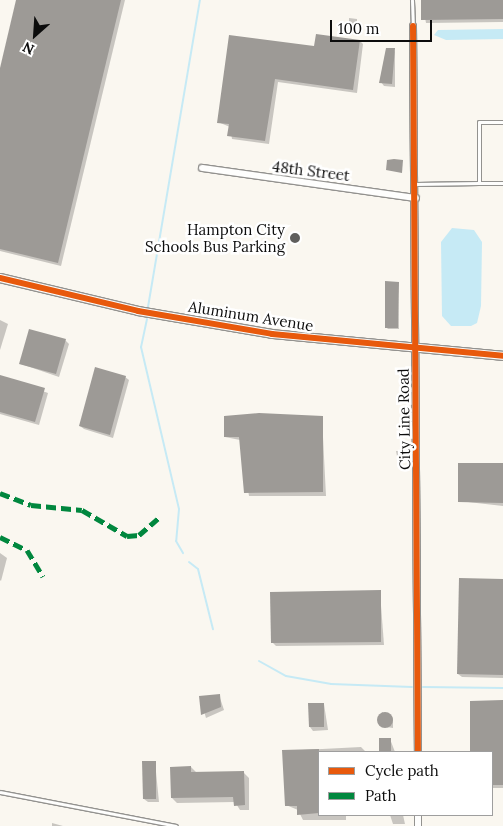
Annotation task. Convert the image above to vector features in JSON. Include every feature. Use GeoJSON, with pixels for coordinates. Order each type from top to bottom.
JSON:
{"type":"FeatureCollection","features":[{"type":"Feature","properties":{"kind":"street","name":"City Line Road"},"geometry":{"type":"LineString","coordinates":[[413,26],[416,184],[415,350],[418,751]]}},
{"type":"Feature","properties":{"kind":"street","name":"48th Street"},"geometry":{"type":"LineString","coordinates":[[202,168],[416,198]]}},
{"type":"Feature","properties":{"kind":"street","name":"Aluminum Avenue"},"geometry":{"type":"LineString","coordinates":[[0,278],[138,311],[272,334],[415,350],[503,356]]}},
{"type":"Feature","properties":{"kind":"lane"},"geometry":{"type":"LineString","coordinates":[[412,0],[413,26]]}},
{"type":"Feature","properties":{"kind":"lane"},"geometry":{"type":"LineString","coordinates":[[479,183],[479,122],[503,122]]}},
{"type":"Feature","properties":{"kind":"lane"},"geometry":{"type":"LineString","coordinates":[[416,184],[503,184]]}},
{"type":"Feature","properties":{"kind":"lane"},"geometry":{"type":"LineString","coordinates":[[0,792],[176,826]]}},
{"type":"Feature","properties":{"kind":"water"},"geometry":{"type":"Polygon","coordinates":[[[503,29],[503,39],[446,40],[434,35],[438,30],[503,29]]]}},
{"type":"Feature","properties":{"kind":"water"},"geometry":{"type":"Polygon","coordinates":[[[452,228],[474,230],[482,242],[481,306],[477,323],[471,326],[451,326],[442,316],[441,242],[452,228]]]}},
{"type":"Feature","properties":{"kind":"building"},"geometry":{"type":"Polygon","coordinates":[[[16,0],[121,0],[58,263],[0,249],[0,68],[16,0]]]}},
{"type":"Feature","properties":{"kind":"building"},"geometry":{"type":"Polygon","coordinates":[[[421,0],[503,0],[503,19],[421,20],[421,0]]]}},
{"type":"Feature","properties":{"kind":"building"},"geometry":{"type":"Polygon","coordinates":[[[316,34],[360,40],[353,90],[275,79],[265,141],[227,136],[229,124],[217,123],[229,35],[314,46],[316,34]]]}},
{"type":"Feature","properties":{"kind":"building"},"geometry":{"type":"Polygon","coordinates":[[[386,48],[395,48],[392,84],[379,83],[386,48]]]}},
{"type":"Feature","properties":{"kind":"building"},"geometry":{"type":"Polygon","coordinates":[[[387,160],[403,160],[402,173],[386,170],[387,160]]]}},
{"type":"Feature","properties":{"kind":"building"},"geometry":{"type":"Polygon","coordinates":[[[385,281],[399,282],[398,328],[385,328],[385,281]]]}},
{"type":"Feature","properties":{"kind":"building"},"geometry":{"type":"Polygon","coordinates":[[[29,329],[66,339],[56,374],[19,364],[29,329]]]}},
{"type":"Feature","properties":{"kind":"building"},"geometry":{"type":"Polygon","coordinates":[[[95,367],[126,376],[110,435],[79,426],[95,367]]]}},
{"type":"Feature","properties":{"kind":"building"},"geometry":{"type":"Polygon","coordinates":[[[0,375],[45,388],[35,422],[0,412],[0,375]]]}},
{"type":"Feature","properties":{"kind":"building"},"geometry":{"type":"Polygon","coordinates":[[[259,413],[323,416],[323,492],[244,493],[239,437],[224,437],[224,416],[259,413]]]}},
{"type":"Feature","properties":{"kind":"building"},"geometry":{"type":"Polygon","coordinates":[[[458,463],[503,463],[503,503],[458,502],[458,463]]]}},
{"type":"Feature","properties":{"kind":"building"},"geometry":{"type":"Polygon","coordinates":[[[459,578],[503,579],[503,675],[457,674],[459,578]]]}},
{"type":"Feature","properties":{"kind":"building"},"geometry":{"type":"Polygon","coordinates":[[[381,590],[381,642],[271,643],[270,592],[381,590]]]}},
{"type":"Feature","properties":{"kind":"building"},"geometry":{"type":"Polygon","coordinates":[[[220,694],[221,707],[201,715],[199,696],[220,694]]]}},
{"type":"Feature","properties":{"kind":"building"},"geometry":{"type":"Polygon","coordinates":[[[503,700],[503,785],[493,785],[493,751],[470,751],[470,701],[503,700]]]}},
{"type":"Feature","properties":{"kind":"building"},"geometry":{"type":"Polygon","coordinates":[[[308,703],[324,703],[324,727],[309,727],[308,703]]]}},
{"type":"Feature","properties":{"kind":"building"},"geometry":{"type":"Polygon","coordinates":[[[385,712],[393,720],[385,728],[377,720],[385,712]]]}},
{"type":"Feature","properties":{"kind":"building"},"geometry":{"type":"Polygon","coordinates":[[[379,738],[391,738],[391,751],[379,751],[379,738]]]}},
{"type":"Feature","properties":{"kind":"building"},"geometry":{"type":"Polygon","coordinates":[[[319,749],[318,813],[297,815],[297,806],[285,806],[282,750],[319,749]]]}},
{"type":"Feature","properties":{"kind":"building"},"geometry":{"type":"Polygon","coordinates":[[[142,761],[156,761],[156,799],[143,799],[142,761]]]}},
{"type":"Feature","properties":{"kind":"building"},"geometry":{"type":"Polygon","coordinates":[[[191,766],[191,772],[244,771],[245,805],[234,806],[233,797],[171,798],[170,767],[191,766]]]}},
{"type":"Feature","properties":{"kind":"waterway"},"geometry":{"type":"LineString","coordinates":[[148,307],[200,0]]}},
{"type":"Feature","properties":{"kind":"waterway"},"geometry":{"type":"LineString","coordinates":[[147,319],[141,347],[179,509],[176,541],[183,553]]}},
{"type":"Feature","properties":{"kind":"waterway"},"geometry":{"type":"LineString","coordinates":[[189,562],[198,569],[213,629]]}},
{"type":"Feature","properties":{"kind":"waterway"},"geometry":{"type":"LineString","coordinates":[[259,661],[286,676],[331,684],[412,687]]}},
{"type":"Feature","properties":{"kind":"waterway"},"geometry":{"type":"LineString","coordinates":[[423,687],[503,688]]}},
{"type":"Feature","properties":{"kind":"marked path"},"geometry":{"type":"LineString","coordinates":[[0,493],[31,505],[82,510],[127,536],[139,535],[160,517]]}},
{"type":"Feature","properties":{"kind":"marked path"},"geometry":{"type":"LineString","coordinates":[[0,537],[27,550],[43,577]]}},
{"type":"Feature","properties":{"kind":"cycle path"},"geometry":{"type":"LineString","coordinates":[[413,26],[418,751]]}},
{"type":"Feature","properties":{"kind":"cycle path"},"geometry":{"type":"LineString","coordinates":[[0,278],[138,311],[272,334],[503,356]]}},
{"type":"Feature","properties":{"kind":"place","name":"Hampton City Schools Bus Parking"},"geometry":{"type":"Point","coordinates":[295,238]}}]}
